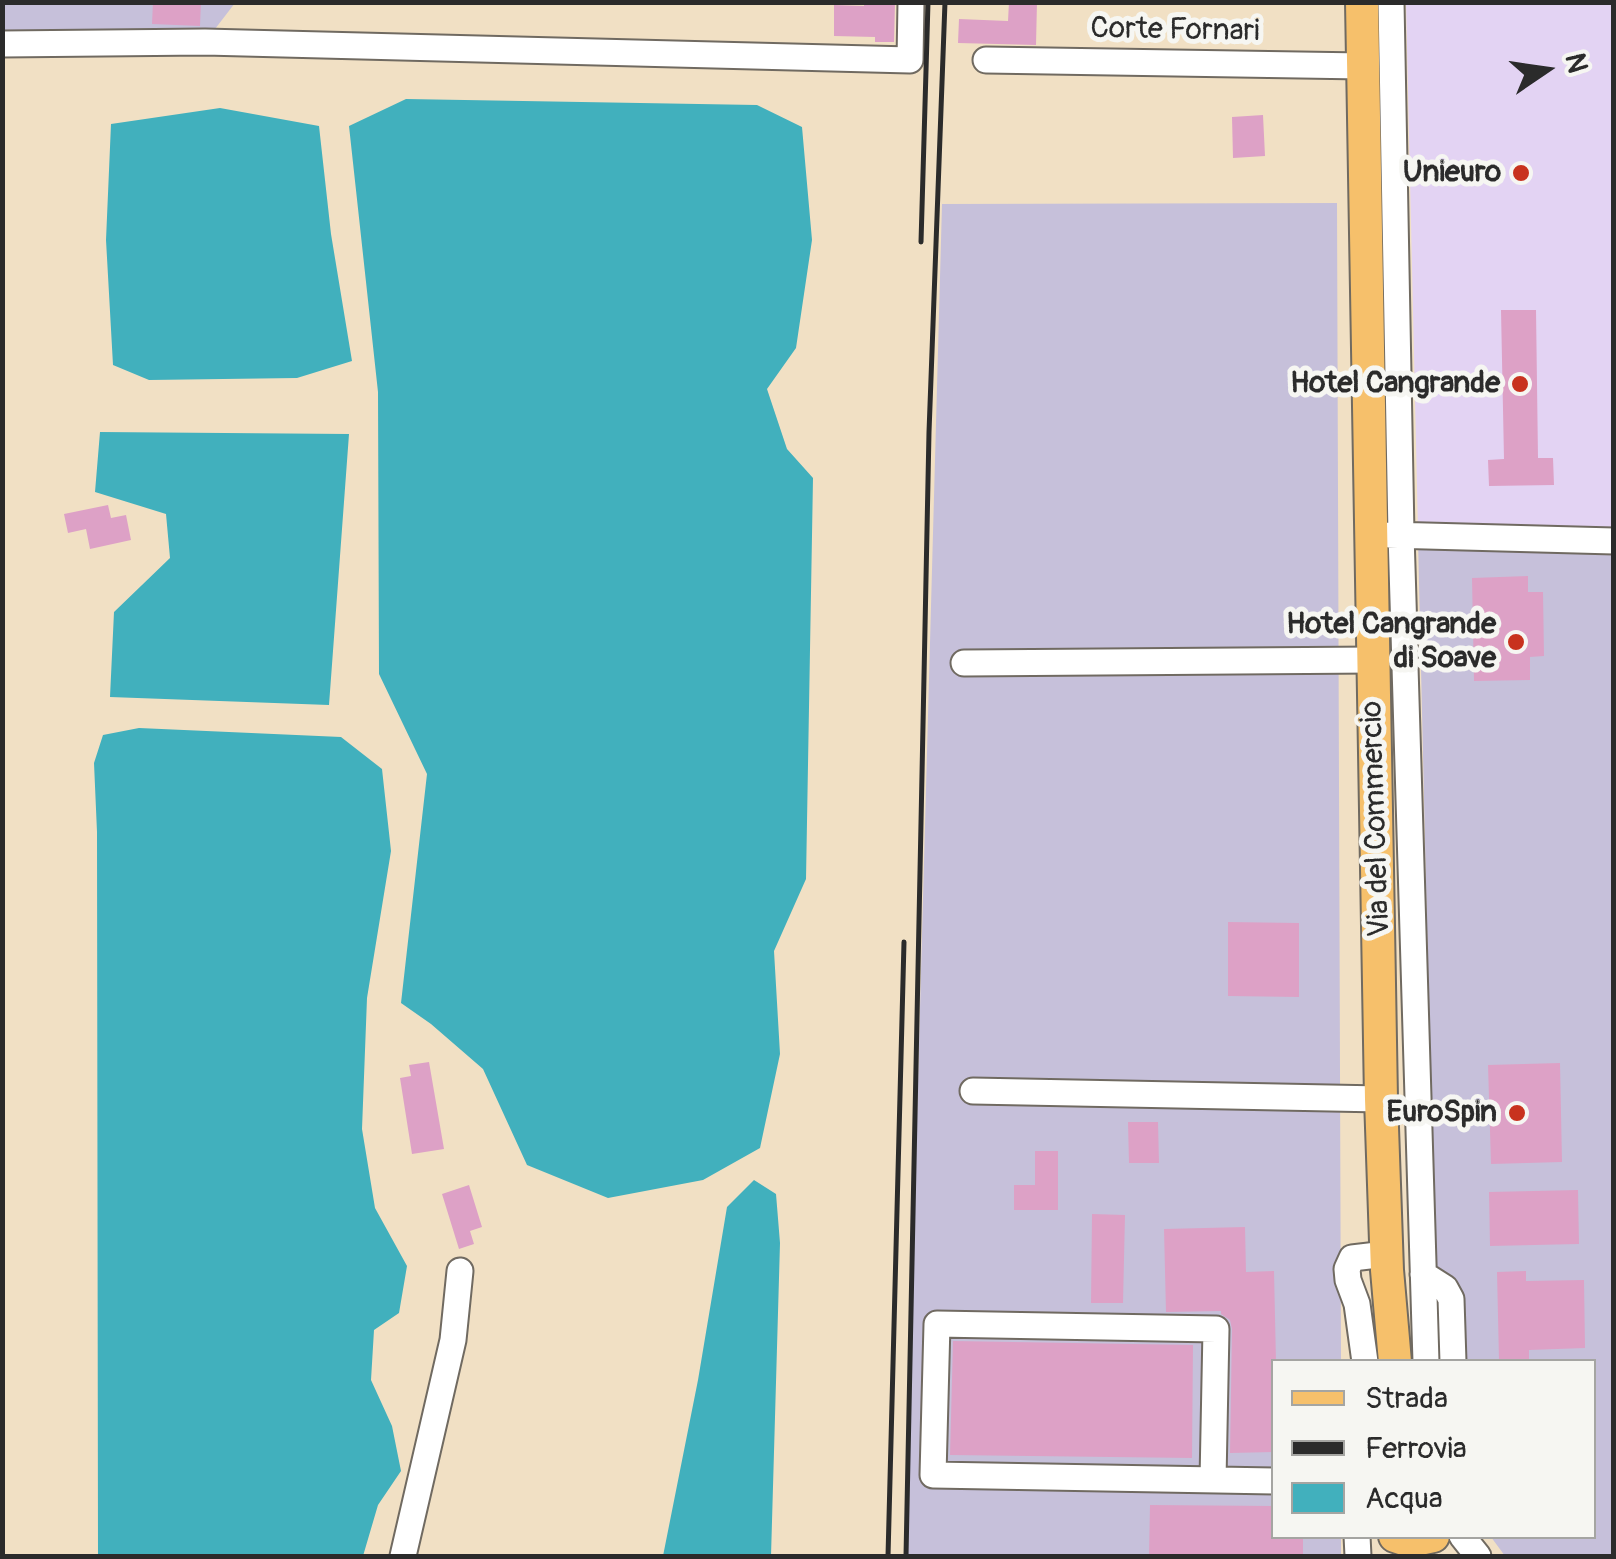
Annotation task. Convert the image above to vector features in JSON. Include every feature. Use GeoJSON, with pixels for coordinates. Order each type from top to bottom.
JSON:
{"type":"FeatureCollection","features":[{"type":"Feature","properties":{"kind":"main road"},"geometry":{"type":"LineString","coordinates":[[1362,2],[1387,535],[1374,660],[1381,1100],[1386,1254],[1395,1359]]}},
{"type":"Feature","properties":{"kind":"main road"},"geometry":{"type":"LineString","coordinates":[[1397,1544],[1424,1539]]}},
{"type":"Feature","properties":{"kind":"street"},"geometry":{"type":"LineString","coordinates":[[2,44],[205,42],[910,60],[911,2]]}},
{"type":"Feature","properties":{"kind":"street","name":"Via del Commercio"},"geometry":{"type":"LineString","coordinates":[[1391,2],[1387,535],[1426,1359]]}},
{"type":"Feature","properties":{"kind":"street","name":"Corte Fornari"},"geometry":{"type":"LineString","coordinates":[[986,60],[1364,66]]}},
{"type":"Feature","properties":{"kind":"street"},"geometry":{"type":"LineString","coordinates":[[1387,535],[1614,541]]}},
{"type":"Feature","properties":{"kind":"street"},"geometry":{"type":"LineString","coordinates":[[964,663],[1374,660]]}},
{"type":"Feature","properties":{"kind":"street"},"geometry":{"type":"LineString","coordinates":[[972,1092],[1381,1100]]}},
{"type":"Feature","properties":{"kind":"street"},"geometry":{"type":"LineString","coordinates":[[1365,1359],[1357,1304],[1346,1269],[1352,1258],[1386,1254]]}},
{"type":"Feature","properties":{"kind":"street"},"geometry":{"type":"LineString","coordinates":[[404,1556],[452,1340],[460,1271]]}},
{"type":"Feature","properties":{"kind":"street"},"geometry":{"type":"LineString","coordinates":[[1424,1274],[1445,1288],[1451,1299],[1453,1359]]}},
{"type":"Feature","properties":{"kind":"street"},"geometry":{"type":"LineString","coordinates":[[1213,1480],[1216,1329],[937,1324],[933,1475],[1213,1480],[1271,1481]]}},
{"type":"Feature","properties":{"kind":"shaded area"},"geometry":{"type":"Polygon","coordinates":[[[3,3],[235,3],[205,42],[3,38],[3,3]]]}},
{"type":"Feature","properties":{"kind":"shaded area"},"geometry":{"type":"Polygon","coordinates":[[[1406,3],[1612,3],[1613,529],[1418,531],[1406,3]]]}},
{"type":"Feature","properties":{"kind":"shaded area"},"geometry":{"type":"Polygon","coordinates":[[[1337,203],[1341,1359],[1271,1359],[1271,1539],[1341,1539],[1341,1556],[905,1556],[942,204],[1337,203]]]}},
{"type":"Feature","properties":{"kind":"shaded area"},"geometry":{"type":"Polygon","coordinates":[[[1418,539],[1613,550],[1613,1556],[1505,1556],[1492,1539],[1596,1539],[1596,1359],[1437,1359],[1418,539]]]}},
{"type":"Feature","properties":{"kind":"water"},"geometry":{"type":"Polygon","coordinates":[[[406,99],[757,105],[802,127],[812,240],[796,348],[767,389],[787,449],[813,478],[806,879],[774,951],[780,1054],[760,1148],[703,1180],[608,1198],[527,1165],[483,1069],[401,1003],[427,774],[379,674],[378,392],[349,126],[406,99]]]}},
{"type":"Feature","properties":{"kind":"water"},"geometry":{"type":"Polygon","coordinates":[[[220,108],[319,126],[331,234],[352,361],[297,378],[149,380],[113,365],[106,240],[111,124],[220,108]]]}},
{"type":"Feature","properties":{"kind":"water"},"geometry":{"type":"Polygon","coordinates":[[[100,432],[349,434],[329,705],[110,697],[114,612],[170,558],[166,514],[95,492],[100,432]]]}},
{"type":"Feature","properties":{"kind":"water"},"geometry":{"type":"Polygon","coordinates":[[[139,728],[341,737],[382,769],[391,851],[367,998],[362,1129],[375,1208],[407,1266],[399,1313],[374,1330],[371,1380],[392,1426],[401,1471],[378,1505],[363,1556],[98,1556],[94,763],[103,735],[139,728]]]}},
{"type":"Feature","properties":{"kind":"water"},"geometry":{"type":"Polygon","coordinates":[[[754,1180],[776,1194],[780,1243],[771,1556],[663,1556],[727,1207],[754,1180]]]}},
{"type":"Feature","properties":{"kind":"building"},"geometry":{"type":"Polygon","coordinates":[[[153,2],[201,2],[200,26],[152,24],[153,2]]]}},
{"type":"Feature","properties":{"kind":"building"},"geometry":{"type":"Polygon","coordinates":[[[864,2],[895,2],[894,42],[875,42],[875,37],[834,36],[834,5],[864,6],[864,2]]]}},
{"type":"Feature","properties":{"kind":"building"},"geometry":{"type":"Polygon","coordinates":[[[1009,2],[1037,2],[1036,45],[958,43],[959,19],[1008,21],[1009,2]]]}},
{"type":"Feature","properties":{"kind":"building"},"geometry":{"type":"Polygon","coordinates":[[[1263,115],[1265,156],[1233,158],[1232,117],[1263,115]]]}},
{"type":"Feature","properties":{"kind":"building","name":"Hotel Cangrande"},"geometry":{"type":"Polygon","coordinates":[[[1501,310],[1536,310],[1538,458],[1553,458],[1554,485],[1489,486],[1488,460],[1504,459],[1501,310]]]}},
{"type":"Feature","properties":{"kind":"building"},"geometry":{"type":"Polygon","coordinates":[[[108,505],[111,518],[126,515],[131,540],[90,549],[86,529],[68,533],[64,514],[108,505]]]}},
{"type":"Feature","properties":{"kind":"building"},"geometry":{"type":"Polygon","coordinates":[[[1528,576],[1528,592],[1543,592],[1544,656],[1530,657],[1530,680],[1474,681],[1472,578],[1528,576]]]}},
{"type":"Feature","properties":{"kind":"building"},"geometry":{"type":"Polygon","coordinates":[[[1228,922],[1299,923],[1299,997],[1228,996],[1228,922]]]}},
{"type":"Feature","properties":{"kind":"building"},"geometry":{"type":"Polygon","coordinates":[[[429,1062],[444,1149],[412,1154],[400,1078],[411,1076],[409,1065],[429,1062]]]}},
{"type":"Feature","properties":{"kind":"building"},"geometry":{"type":"Polygon","coordinates":[[[1560,1063],[1562,1162],[1491,1164],[1488,1065],[1560,1063]]]}},
{"type":"Feature","properties":{"kind":"building"},"geometry":{"type":"Polygon","coordinates":[[[1128,1122],[1158,1122],[1159,1163],[1129,1163],[1128,1122]]]}},
{"type":"Feature","properties":{"kind":"building"},"geometry":{"type":"Polygon","coordinates":[[[1035,1151],[1058,1151],[1058,1210],[1014,1210],[1014,1185],[1035,1185],[1035,1151]]]}},
{"type":"Feature","properties":{"kind":"building"},"geometry":{"type":"Polygon","coordinates":[[[469,1185],[482,1227],[470,1231],[474,1244],[459,1249],[442,1194],[469,1185]]]}},
{"type":"Feature","properties":{"kind":"building"},"geometry":{"type":"Polygon","coordinates":[[[1578,1190],[1579,1244],[1490,1246],[1489,1192],[1578,1190]]]}},
{"type":"Feature","properties":{"kind":"building"},"geometry":{"type":"Polygon","coordinates":[[[1092,1214],[1125,1215],[1123,1303],[1091,1303],[1092,1214]]]}},
{"type":"Feature","properties":{"kind":"building"},"geometry":{"type":"Polygon","coordinates":[[[1245,1227],[1246,1272],[1274,1271],[1276,1359],[1271,1359],[1271,1452],[1230,1453],[1230,1320],[1221,1311],[1166,1312],[1164,1229],[1245,1227]]]}},
{"type":"Feature","properties":{"kind":"building"},"geometry":{"type":"Polygon","coordinates":[[[1526,1271],[1526,1281],[1584,1280],[1585,1348],[1529,1350],[1529,1359],[1499,1359],[1497,1272],[1526,1271]]]}},
{"type":"Feature","properties":{"kind":"building"},"geometry":{"type":"Polygon","coordinates":[[[953,1341],[1193,1345],[1192,1458],[950,1455],[953,1341]]]}},
{"type":"Feature","properties":{"kind":"building"},"geometry":{"type":"Polygon","coordinates":[[[1150,1505],[1271,1506],[1271,1539],[1303,1539],[1303,1556],[1149,1556],[1150,1505]]]}},
{"type":"Feature","properties":{"kind":"railway"},"geometry":{"type":"LineString","coordinates":[[921,242],[928,2]]}},
{"type":"Feature","properties":{"kind":"railway"},"geometry":{"type":"LineString","coordinates":[[906,1556],[929,432],[945,2]]}},
{"type":"Feature","properties":{"kind":"railway"},"geometry":{"type":"LineString","coordinates":[[888,1556],[904,942]]}},
{"type":"Feature","properties":{"kind":"place","name":"Unieuro"},"geometry":{"type":"Point","coordinates":[1521,173]}},
{"type":"Feature","properties":{"kind":"place","name":"Hotel Cangrande"},"geometry":{"type":"Point","coordinates":[1520,384]}},
{"type":"Feature","properties":{"kind":"place","name":"Hotel Cangrande di Soave"},"geometry":{"type":"Point","coordinates":[1516,642]}},
{"type":"Feature","properties":{"kind":"place","name":"EuroSpin"},"geometry":{"type":"Point","coordinates":[1517,1113]}}]}
